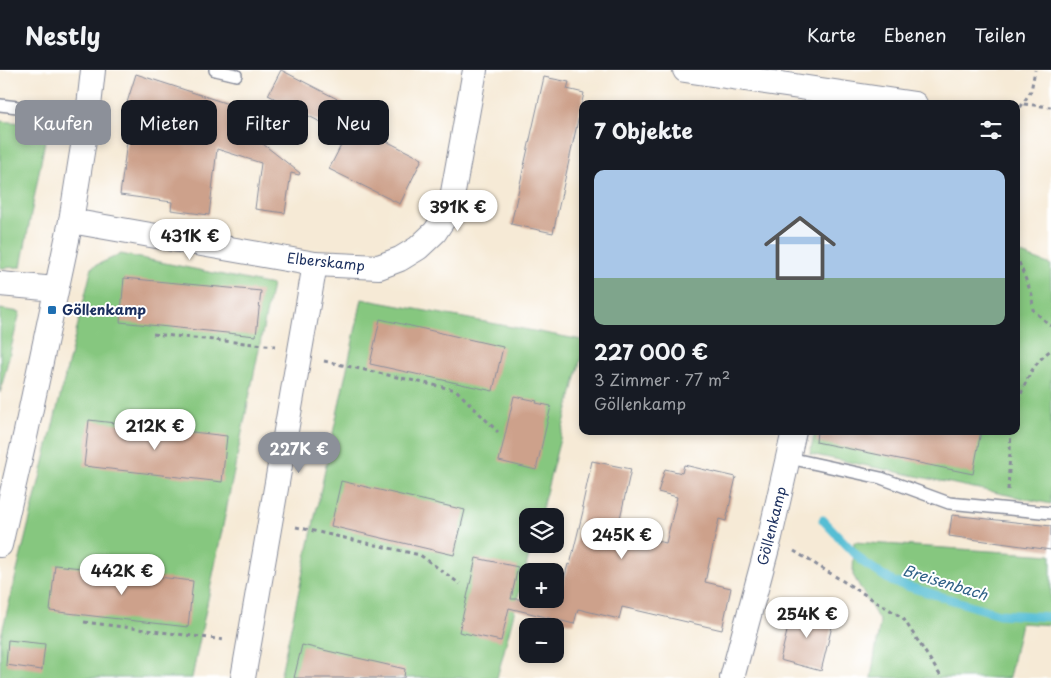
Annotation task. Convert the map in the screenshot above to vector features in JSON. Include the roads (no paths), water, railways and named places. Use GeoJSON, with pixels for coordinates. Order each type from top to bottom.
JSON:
{"type":"FeatureCollection","features":[{"type":"Feature","properties":{"kind":"street"},"geometry":{"type":"LineString","coordinates":[[90,100],[93,70]]}},
{"type":"Feature","properties":{"kind":"street","name":"Elberskamp"},"geometry":{"type":"LineString","coordinates":[[71,221],[315,264],[379,267],[400,259],[418,248],[435,232],[450,210],[475,70]]}},
{"type":"Feature","properties":{"kind":"street"},"geometry":{"type":"LineString","coordinates":[[684,70],[861,100]]}},
{"type":"Feature","properties":{"kind":"street"},"geometry":{"type":"LineString","coordinates":[[0,545],[71,221],[83,145]]}},
{"type":"Feature","properties":{"kind":"street"},"geometry":{"type":"LineString","coordinates":[[243,678],[315,264]]}},
{"type":"Feature","properties":{"kind":"street"},"geometry":{"type":"LineString","coordinates":[[0,284],[56,290]]}},
{"type":"Feature","properties":{"kind":"street","name":"Göllenkamp"},"geometry":{"type":"LineString","coordinates":[[732,678],[770,537],[793,435]]}},
{"type":"Feature","properties":{"kind":"lane"},"geometry":{"type":"LineString","coordinates":[[215,70],[236,75]]}},
{"type":"Feature","properties":{"kind":"lane"},"geometry":{"type":"LineString","coordinates":[[0,105],[15,107]]}},
{"type":"Feature","properties":{"kind":"lane"},"geometry":{"type":"LineString","coordinates":[[788,458],[881,478],[949,502],[1051,513]]}},
{"type":"Feature","properties":{"kind":"waterway","name":"Breisenbach"},"geometry":{"type":"LineString","coordinates":[[823,520],[863,562],[893,582],[999,614],[1051,617]]}},
{"type":"Feature","properties":{"kind":"place","name":"Göllenkamp"},"geometry":{"type":"Point","coordinates":[52,310]}}]}
